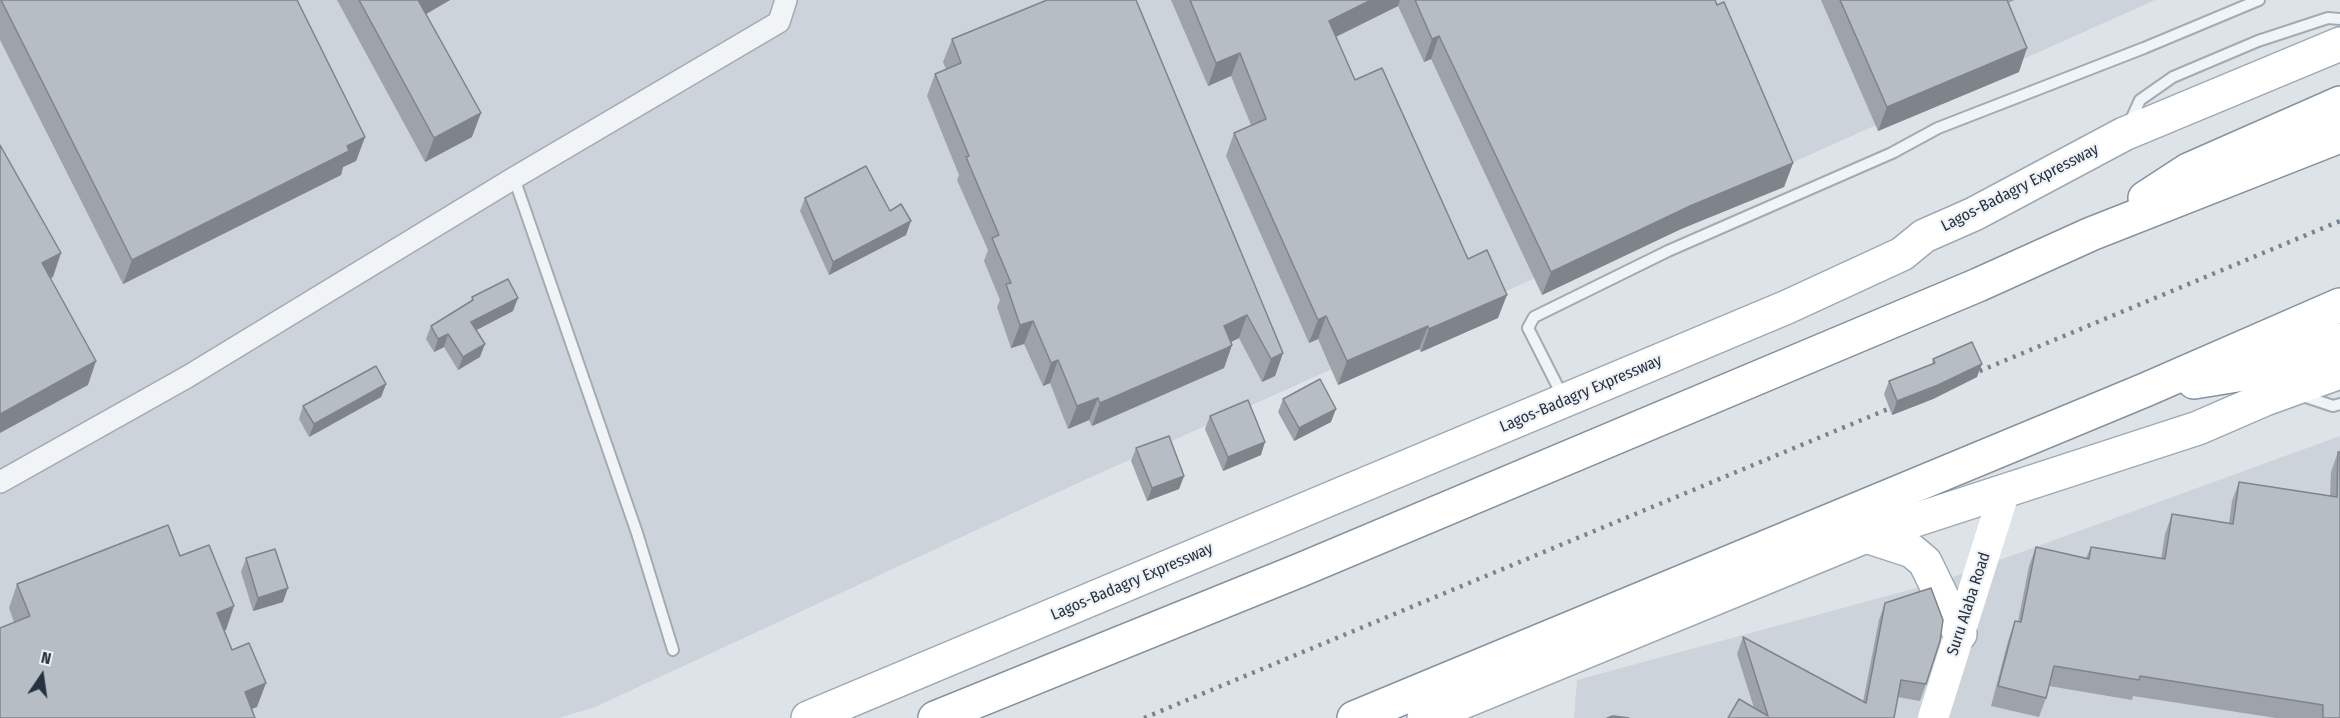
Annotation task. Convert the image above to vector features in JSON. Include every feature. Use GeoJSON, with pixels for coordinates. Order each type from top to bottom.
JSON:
{"type":"FeatureCollection","features":[{"type":"Feature","properties":{"kind":"main road","name":"Lagos-Badagry Expressway"},"geometry":{"type":"LineString","coordinates":[[808,718],[1787,307],[1902,254],[1924,236],[1974,214],[2124,134],[2340,44]]}},
{"type":"Feature","properties":{"kind":"main road"},"geometry":{"type":"LineString","coordinates":[[2091,234],[2188,170],[2340,103]]}},
{"type":"Feature","properties":{"kind":"main road"},"geometry":{"type":"LineString","coordinates":[[935,718],[1298,571],[1978,285],[2091,234],[2340,136]]}},
{"type":"Feature","properties":{"kind":"main road"},"geometry":{"type":"LineString","coordinates":[[1354,718],[2145,390],[2340,305]]}},
{"type":"Feature","properties":{"kind":"main road"},"geometry":{"type":"LineString","coordinates":[[2145,390],[2268,370],[2340,340]]}},
{"type":"Feature","properties":{"kind":"main road"},"geometry":{"type":"LineString","coordinates":[[1424,718],[1866,536],[2198,428],[2265,399],[2340,372]]}},
{"type":"Feature","properties":{"kind":"main road"},"geometry":{"type":"LineString","coordinates":[[1866,536],[1912,551],[1925,562],[1960,634]]}},
{"type":"Feature","properties":{"kind":"street"},"geometry":{"type":"LineString","coordinates":[[0,482],[187,376],[514,178],[779,22],[786,0]]}},
{"type":"Feature","properties":{"kind":"street","name":"Suru Alaba Road"},"geometry":{"type":"LineString","coordinates":[[1933,718],[2005,490]]}},
{"type":"Feature","properties":{"kind":"lane"},"geometry":{"type":"LineString","coordinates":[[1565,401],[1528,328],[1534,317],[1668,251],[1892,153],[1938,128],[2144,48],[2259,0]]}},
{"type":"Feature","properties":{"kind":"lane"},"geometry":{"type":"LineString","coordinates":[[2124,134],[2140,99],[2173,77],[2258,41],[2328,18],[2340,19]]}},
{"type":"Feature","properties":{"kind":"lane"},"geometry":{"type":"LineString","coordinates":[[514,178],[637,533],[673,650]]}},
{"type":"Feature","properties":{"kind":"lane"},"geometry":{"type":"LineString","coordinates":[[2288,391],[2333,406],[2340,404]]}},
{"type":"Feature","properties":{"kind":"shaded area"},"geometry":{"type":"Polygon","coordinates":[[[0,0],[2155,0],[1078,483],[595,707],[559,718],[0,718],[0,0]]]}},
{"type":"Feature","properties":{"kind":"shaded area"},"geometry":{"type":"Polygon","coordinates":[[[2340,436],[2340,718],[1574,718],[1577,680],[1942,581],[2340,436]]]}},
{"type":"Feature","properties":{"kind":"building"},"geometry":{"type":"Polygon","coordinates":[[[1,0],[297,0],[365,137],[347,146],[349,151],[132,260],[1,0]]]}},
{"type":"Feature","properties":{"kind":"building"},"geometry":{"type":"Polygon","coordinates":[[[359,0],[418,0],[481,113],[434,138],[359,0]]]}},
{"type":"Feature","properties":{"kind":"building"},"geometry":{"type":"Polygon","coordinates":[[[1047,0],[1136,0],[1283,353],[1271,359],[1247,315],[1224,326],[1232,345],[1227,348],[1100,403],[1098,398],[1077,406],[1058,360],[1051,363],[1033,321],[1020,325],[1006,284],[1011,283],[992,238],[999,235],[966,157],[969,156],[935,74],[961,63],[952,39],[1047,0]]]}},
{"type":"Feature","properties":{"kind":"building"},"geometry":{"type":"Polygon","coordinates":[[[1190,0],[1371,0],[1329,21],[1355,80],[1382,68],[1468,259],[1487,250],[1507,295],[1347,361],[1326,316],[1318,320],[1234,133],[1266,119],[1240,53],[1216,63],[1190,0]]]}},
{"type":"Feature","properties":{"kind":"building"},"geometry":{"type":"Polygon","coordinates":[[[1415,0],[1715,0],[1717,5],[1724,2],[1793,163],[1690,206],[1551,272],[1439,36],[1432,39],[1415,0]]]}},
{"type":"Feature","properties":{"kind":"building"},"geometry":{"type":"Polygon","coordinates":[[[1840,0],[2007,0],[2027,48],[1887,107],[1840,0]]]}},
{"type":"Feature","properties":{"kind":"building"},"geometry":{"type":"Polygon","coordinates":[[[0,145],[61,253],[42,263],[96,361],[0,414],[0,145]]]}},
{"type":"Feature","properties":{"kind":"building"},"geometry":{"type":"Polygon","coordinates":[[[866,166],[890,211],[901,204],[911,221],[833,262],[805,198],[866,166]]]}},
{"type":"Feature","properties":{"kind":"building"},"geometry":{"type":"Polygon","coordinates":[[[508,279],[518,298],[471,322],[485,344],[463,357],[448,334],[438,339],[431,326],[473,300],[472,297],[508,279]]]}},
{"type":"Feature","properties":{"kind":"building"},"geometry":{"type":"Polygon","coordinates":[[[1972,342],[1982,364],[1897,401],[1889,381],[1935,363],[1933,359],[1972,342]]]}},
{"type":"Feature","properties":{"kind":"building"},"geometry":{"type":"Polygon","coordinates":[[[376,366],[386,384],[314,424],[303,406],[376,366]]]}},
{"type":"Feature","properties":{"kind":"building"},"geometry":{"type":"Polygon","coordinates":[[[1320,379],[1336,409],[1299,428],[1283,399],[1320,379]]]}},
{"type":"Feature","properties":{"kind":"building"},"geometry":{"type":"Polygon","coordinates":[[[1248,400],[1265,442],[1228,457],[1210,416],[1248,400]]]}},
{"type":"Feature","properties":{"kind":"building"},"geometry":{"type":"Polygon","coordinates":[[[1169,436],[1184,476],[1152,488],[1136,448],[1169,436]]]}},
{"type":"Feature","properties":{"kind":"building"},"geometry":{"type":"Polygon","coordinates":[[[2338,452],[2340,452],[2340,718],[2323,718],[2323,705],[2140,676],[2139,680],[2054,666],[2046,698],[1998,686],[2015,621],[2021,622],[2036,547],[2089,559],[2091,547],[2165,559],[2172,514],[2233,524],[2239,482],[2337,497],[2338,452]]]}},
{"type":"Feature","properties":{"kind":"building"},"geometry":{"type":"Polygon","coordinates":[[[168,525],[180,556],[209,545],[234,606],[217,613],[232,650],[249,643],[266,683],[245,692],[255,718],[0,718],[0,628],[30,616],[17,584],[168,525]]]}},
{"type":"Feature","properties":{"kind":"building"},"geometry":{"type":"Polygon","coordinates":[[[275,549],[288,588],[258,598],[246,558],[275,549]]]}},
{"type":"Feature","properties":{"kind":"building"},"geometry":{"type":"Polygon","coordinates":[[[1931,588],[1943,620],[1940,641],[1926,684],[1901,680],[1894,718],[1728,718],[1739,699],[1768,716],[1743,637],[1866,703],[1885,603],[1931,588]]]}},
{"type":"Feature","properties":{"kind":"railway"},"geometry":{"type":"LineString","coordinates":[[1963,378],[2340,221]]}},
{"type":"Feature","properties":{"kind":"railway"},"geometry":{"type":"LineString","coordinates":[[1144,718],[1905,402]]}}]}
